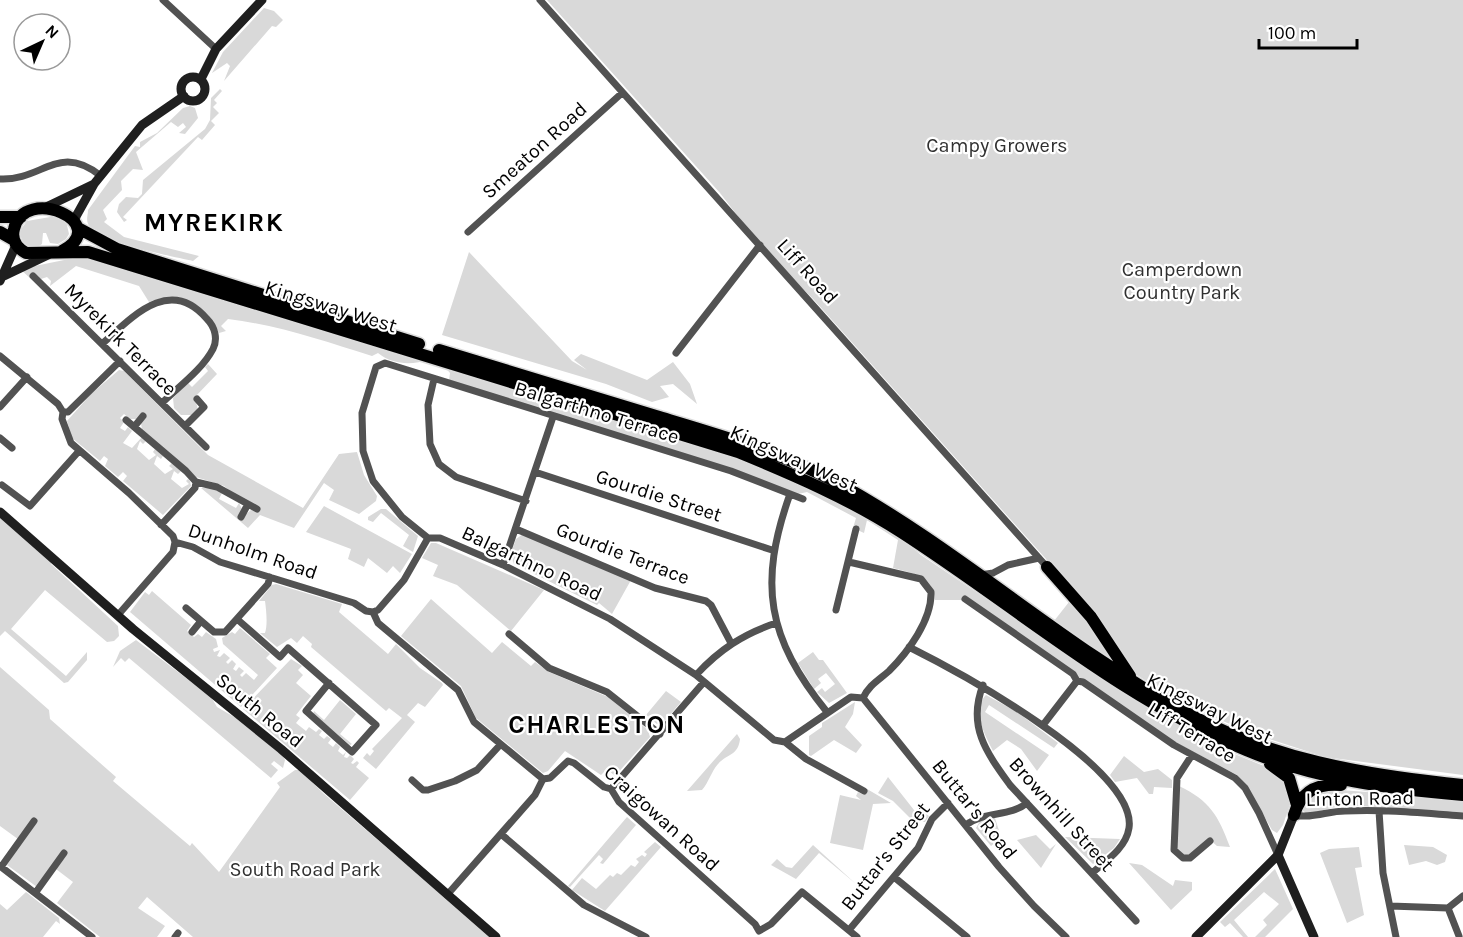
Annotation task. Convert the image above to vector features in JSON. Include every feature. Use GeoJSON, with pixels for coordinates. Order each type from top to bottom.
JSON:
{"type":"FeatureCollection","features":[{"type":"Feature","properties":{"kind":"highway"},"geometry":{"type":"LineString","coordinates":[[0,217],[21,217],[42,209]]}},
{"type":"Feature","properties":{"kind":"highway","name":"Kingsway West"},"geometry":{"type":"LineString","coordinates":[[42,209],[62,211],[105,244],[183,271],[748,444],[842,486],[881,508],[1134,681],[1181,710],[1272,750],[1324,765],[1381,777],[1463,785]]}},
{"type":"Feature","properties":{"kind":"highway"},"geometry":{"type":"LineString","coordinates":[[15,242],[14,228],[21,217]]}},
{"type":"Feature","properties":{"kind":"highway"},"geometry":{"type":"LineString","coordinates":[[62,251],[74,241],[76,224]]}},
{"type":"Feature","properties":{"kind":"highway","name":"Kingsway West"},"geometry":{"type":"LineString","coordinates":[[0,232],[26,253],[48,255],[62,251],[88,252],[366,339],[410,349],[738,452],[834,494],[900,531],[1144,700],[1175,717],[1246,750],[1319,774],[1381,786],[1463,795]]}},
{"type":"Feature","properties":{"kind":"highway"},"geometry":{"type":"LineString","coordinates":[[1043,562],[1091,617],[1134,681]]}},
{"type":"Feature","properties":{"kind":"highway"},"geometry":{"type":"LineString","coordinates":[[1246,750],[1289,778],[1295,810]]}},
{"type":"Feature","properties":{"kind":"highway"},"geometry":{"type":"LineString","coordinates":[[1295,810],[1308,791],[1327,784],[1381,786]]}},
{"type":"Feature","properties":{"kind":"street"},"geometry":{"type":"LineString","coordinates":[[163,0],[216,48]]}},
{"type":"Feature","properties":{"kind":"street"},"geometry":{"type":"LineString","coordinates":[[201,79],[216,48],[262,0]]}},
{"type":"Feature","properties":{"kind":"street","name":"Liff Road"},"geometry":{"type":"LineString","coordinates":[[540,0],[1043,562]]}},
{"type":"Feature","properties":{"kind":"street"},"geometry":{"type":"LineString","coordinates":[[192,77],[201,79],[205,86],[202,97],[195,101],[184,96],[181,90],[184,80],[192,77]]}},
{"type":"Feature","properties":{"kind":"street","name":"Smeaton Road"},"geometry":{"type":"LineString","coordinates":[[468,231],[622,93]]}},
{"type":"Feature","properties":{"kind":"street"},"geometry":{"type":"LineString","coordinates":[[76,224],[94,184],[142,125],[184,96]]}},
{"type":"Feature","properties":{"kind":"street"},"geometry":{"type":"LineString","coordinates":[[0,179],[17,178],[69,160],[89,166],[101,176]]}},
{"type":"Feature","properties":{"kind":"street"},"geometry":{"type":"LineString","coordinates":[[42,209],[94,184]]}},
{"type":"Feature","properties":{"kind":"street"},"geometry":{"type":"LineString","coordinates":[[2,278],[15,242]]}},
{"type":"Feature","properties":{"kind":"street"},"geometry":{"type":"LineString","coordinates":[[676,353],[760,245]]}},
{"type":"Feature","properties":{"kind":"street"},"geometry":{"type":"LineString","coordinates":[[2,278],[48,255]]}},
{"type":"Feature","properties":{"kind":"street","name":"Myrekirk Terrace"},"geometry":{"type":"LineString","coordinates":[[33,276],[206,447]]}},
{"type":"Feature","properties":{"kind":"street"},"geometry":{"type":"LineString","coordinates":[[102,344],[139,311],[163,300],[189,305],[208,319],[216,340],[213,349],[201,365],[162,403]]}},
{"type":"Feature","properties":{"kind":"street"},"geometry":{"type":"LineString","coordinates":[[0,356],[58,404],[63,412],[68,412],[120,361]]}},
{"type":"Feature","properties":{"kind":"street","name":"Balgarthno Terrace"},"geometry":{"type":"LineString","coordinates":[[379,363],[731,471],[803,499]]}},
{"type":"Feature","properties":{"kind":"street","name":"Balgarthno Road"},"geometry":{"type":"LineString","coordinates":[[379,363],[370,381],[362,413],[365,460],[373,481],[387,501],[428,538],[440,538],[503,565],[610,619],[696,675],[774,740],[785,742],[806,759],[864,791]]}},
{"type":"Feature","properties":{"kind":"street"},"geometry":{"type":"LineString","coordinates":[[0,407],[27,377]]}},
{"type":"Feature","properties":{"kind":"street"},"geometry":{"type":"LineString","coordinates":[[434,380],[428,405],[429,434],[432,454],[439,464],[456,477],[526,501]]}},
{"type":"Feature","properties":{"kind":"street","name":"Myrekirk Terrace"},"geometry":{"type":"LineString","coordinates":[[184,426],[204,406],[197,399]]}},
{"type":"Feature","properties":{"kind":"street","name":"Dunholm Road"},"geometry":{"type":"LineString","coordinates":[[63,412],[62,419],[67,438],[129,493],[175,542],[193,547],[220,562],[346,600],[366,611],[373,612],[378,623],[458,690],[474,722],[543,779]]}},
{"type":"Feature","properties":{"kind":"street"},"geometry":{"type":"LineString","coordinates":[[134,427],[143,416]]}},
{"type":"Feature","properties":{"kind":"street"},"geometry":{"type":"LineString","coordinates":[[503,565],[553,417]]}},
{"type":"Feature","properties":{"kind":"street"},"geometry":{"type":"LineString","coordinates":[[126,420],[196,482],[217,486],[257,509]]}},
{"type":"Feature","properties":{"kind":"street"},"geometry":{"type":"LineString","coordinates":[[0,438],[12,448]]}},
{"type":"Feature","properties":{"kind":"street"},"geometry":{"type":"LineString","coordinates":[[2,485],[30,506],[79,451]]}},
{"type":"Feature","properties":{"kind":"street","name":"Gourdie Street"},"geometry":{"type":"LineString","coordinates":[[535,472],[772,550]]}},
{"type":"Feature","properties":{"kind":"street"},"geometry":{"type":"LineString","coordinates":[[161,525],[195,488],[196,482]]}},
{"type":"Feature","properties":{"kind":"street"},"geometry":{"type":"LineString","coordinates":[[790,494],[772,550],[771,574],[776,623],[795,670],[827,712]]}},
{"type":"Feature","properties":{"kind":"street"},"geometry":{"type":"LineString","coordinates":[[241,517],[248,504]]}},
{"type":"Feature","properties":{"kind":"street","name":"South Road"},"geometry":{"type":"LineString","coordinates":[[0,512],[118,615],[281,749],[496,937]]}},
{"type":"Feature","properties":{"kind":"street","name":"Gourdie Terrace"},"geometry":{"type":"LineString","coordinates":[[516,529],[655,588],[706,601],[711,604],[731,643]]}},
{"type":"Feature","properties":{"kind":"street"},"geometry":{"type":"LineString","coordinates":[[836,610],[856,529]]}},
{"type":"Feature","properties":{"kind":"street"},"geometry":{"type":"LineString","coordinates":[[373,612],[378,610],[404,580],[428,538]]}},
{"type":"Feature","properties":{"kind":"street"},"geometry":{"type":"LineString","coordinates":[[118,615],[173,552],[175,542]]}},
{"type":"Feature","properties":{"kind":"street"},"geometry":{"type":"LineString","coordinates":[[785,742],[851,697],[863,698],[869,687],[892,668],[909,647],[928,612],[931,600],[927,585],[921,579],[849,562]]}},
{"type":"Feature","properties":{"kind":"street"},"geometry":{"type":"LineString","coordinates":[[981,575],[993,573],[1008,565],[1043,562]]}},
{"type":"Feature","properties":{"kind":"street"},"geometry":{"type":"LineString","coordinates":[[186,608],[219,634],[225,632],[268,584],[270,577]]}},
{"type":"Feature","properties":{"kind":"street","name":"Liff Terrace"},"geometry":{"type":"LineString","coordinates":[[968,603],[1073,674],[1077,681],[1083,682],[1192,755],[1226,771],[1245,788],[1278,855]]}},
{"type":"Feature","properties":{"kind":"street"},"geometry":{"type":"LineString","coordinates":[[237,619],[280,657],[288,648],[329,683],[376,724],[352,752],[306,711],[329,683]]}},
{"type":"Feature","properties":{"kind":"street"},"geometry":{"type":"LineString","coordinates":[[192,632],[201,621]]}},
{"type":"Feature","properties":{"kind":"street"},"geometry":{"type":"LineString","coordinates":[[696,675],[731,643],[756,629],[776,623]]}},
{"type":"Feature","properties":{"kind":"street"},"geometry":{"type":"LineString","coordinates":[[508,634],[549,668],[608,692],[660,734]]}},
{"type":"Feature","properties":{"kind":"street"},"geometry":{"type":"LineString","coordinates":[[909,647],[983,685],[1043,725],[1114,787],[1126,804],[1130,817],[1126,839],[1118,851],[1092,873]]}},
{"type":"Feature","properties":{"kind":"street"},"geometry":{"type":"LineString","coordinates":[[1043,725],[1077,681]]}},
{"type":"Feature","properties":{"kind":"street"},"geometry":{"type":"LineString","coordinates":[[611,789],[704,682]]}},
{"type":"Feature","properties":{"kind":"street","name":"Brownhill Street"},"geometry":{"type":"LineString","coordinates":[[983,685],[977,702],[978,732],[996,766],[1136,921]]}},
{"type":"Feature","properties":{"kind":"street","name":"Buttar's Road"},"geometry":{"type":"LineString","coordinates":[[863,698],[1024,896],[1066,937]]}},
{"type":"Feature","properties":{"kind":"street"},"geometry":{"type":"LineString","coordinates":[[412,780],[423,790],[455,781],[477,770],[500,745]]}},
{"type":"Feature","properties":{"kind":"street"},"geometry":{"type":"LineString","coordinates":[[1192,755],[1177,778],[1174,850],[1177,855],[1190,858],[1210,841]]}},
{"type":"Feature","properties":{"kind":"street","name":"Craigowan Road"},"geometry":{"type":"LineString","coordinates":[[447,895],[535,795],[543,779],[550,778],[568,761],[574,762],[604,787],[611,789],[619,802],[755,924],[759,934]]}},
{"type":"Feature","properties":{"kind":"street","name":"Buttar's Street"},"geometry":{"type":"LineString","coordinates":[[849,930],[918,848],[933,819],[948,803]]}},
{"type":"Feature","properties":{"kind":"street"},"geometry":{"type":"LineString","coordinates":[[966,825],[980,817],[1021,808],[1027,803]]}},
{"type":"Feature","properties":{"kind":"street"},"geometry":{"type":"LineString","coordinates":[[1196,937],[1278,855],[1295,810]]}},
{"type":"Feature","properties":{"kind":"street","name":"Linton Road"},"geometry":{"type":"LineString","coordinates":[[1295,810],[1304,817],[1344,811],[1463,816]]}},
{"type":"Feature","properties":{"kind":"street"},"geometry":{"type":"LineString","coordinates":[[1379,811],[1382,864],[1396,937]]}},
{"type":"Feature","properties":{"kind":"street"},"geometry":{"type":"LineString","coordinates":[[34,821],[1,866],[92,937]]}},
{"type":"Feature","properties":{"kind":"street"},"geometry":{"type":"LineString","coordinates":[[501,834],[578,901],[640,936]]}},
{"type":"Feature","properties":{"kind":"street"},"geometry":{"type":"LineString","coordinates":[[36,892],[64,853]]}},
{"type":"Feature","properties":{"kind":"street"},"geometry":{"type":"LineString","coordinates":[[1278,855],[1314,937]]}},
{"type":"Feature","properties":{"kind":"street"},"geometry":{"type":"LineString","coordinates":[[894,877],[967,937]]}},
{"type":"Feature","properties":{"kind":"street"},"geometry":{"type":"LineString","coordinates":[[759,934],[802,892],[857,937]]}},
{"type":"Feature","properties":{"kind":"street"},"geometry":{"type":"LineString","coordinates":[[1390,906],[1448,908],[1463,896]]}},
{"type":"Feature","properties":{"kind":"street"},"geometry":{"type":"LineString","coordinates":[[1448,908],[1459,936]]}},
{"type":"Feature","properties":{"kind":"green space","name":"Camperdown Country Park"},"geometry":{"type":"Polygon","coordinates":[[[547,0],[1463,0],[1463,775],[1325,757],[1254,734],[1182,704],[1137,675],[1089,607],[814,300],[760,245],[720,193],[547,0]]]}},
{"type":"Feature","properties":{"kind":"green space"},"geometry":{"type":"Polygon","coordinates":[[[264,8],[274,11],[283,20],[276,27],[272,26],[224,81],[230,66],[227,63],[212,73],[223,52],[264,8]]]}},
{"type":"Feature","properties":{"kind":"green space"},"geometry":{"type":"Polygon","coordinates":[[[220,89],[222,91],[214,100],[217,103],[213,107],[219,113],[211,121],[215,125],[202,140],[198,137],[123,217],[127,220],[124,222],[117,212],[119,204],[126,197],[138,198],[142,194],[143,180],[205,129],[210,120],[211,98],[220,89]]]}},
{"type":"Feature","properties":{"kind":"green space"},"geometry":{"type":"Polygon","coordinates":[[[190,106],[195,108],[198,118],[185,134],[179,133],[186,127],[183,123],[178,127],[171,122],[136,152],[143,170],[133,169],[121,181],[122,190],[103,210],[107,219],[104,222],[124,237],[199,256],[193,261],[153,252],[120,243],[95,231],[87,222],[88,210],[135,146],[140,147],[140,142],[157,133],[183,108],[190,106]]]}},
{"type":"Feature","properties":{"kind":"green space"},"geometry":{"type":"Polygon","coordinates":[[[56,216],[66,221],[69,234],[66,239],[58,244],[50,243],[46,233],[43,233],[42,244],[36,248],[24,245],[19,232],[27,221],[56,216]]]}},
{"type":"Feature","properties":{"kind":"green space"},"geometry":{"type":"Polygon","coordinates":[[[469,252],[572,361],[587,370],[574,360],[581,354],[647,380],[673,362],[690,384],[697,404],[673,384],[660,386],[669,397],[652,402],[606,384],[442,335],[469,252]]]}},
{"type":"Feature","properties":{"kind":"green space"},"geometry":{"type":"Polygon","coordinates":[[[80,257],[429,360],[416,363],[396,362],[378,353],[372,356],[283,329],[228,319],[221,326],[226,331],[219,333],[206,315],[190,302],[181,299],[160,299],[149,302],[139,286],[76,266],[50,286],[51,281],[47,277],[41,279],[35,274],[30,278],[20,269],[74,258],[80,259],[80,257]]]}},
{"type":"Feature","properties":{"kind":"green space"},"geometry":{"type":"Polygon","coordinates":[[[208,364],[217,374],[195,397],[198,410],[193,415],[181,415],[174,408],[173,398],[188,383],[192,387],[208,371],[205,367],[208,364]]]}},
{"type":"Feature","properties":{"kind":"green space"},"geometry":{"type":"Polygon","coordinates":[[[443,365],[753,464],[825,494],[859,512],[1126,693],[1186,729],[1237,755],[1281,773],[1293,795],[1283,825],[1277,833],[1272,830],[1247,786],[1237,775],[1175,742],[963,600],[935,600],[931,585],[926,580],[915,574],[893,568],[898,540],[867,520],[864,533],[853,528],[856,518],[807,492],[798,494],[732,469],[449,381],[450,373],[443,365]]]}},
{"type":"Feature","properties":{"kind":"green space"},"geometry":{"type":"Polygon","coordinates":[[[119,370],[124,371],[208,455],[303,508],[339,454],[357,452],[364,475],[377,496],[376,501],[359,514],[329,500],[334,490],[324,483],[294,528],[260,515],[248,528],[201,488],[213,488],[222,493],[219,499],[236,508],[239,503],[245,515],[251,510],[256,511],[224,486],[196,477],[142,430],[141,423],[137,419],[130,419],[124,414],[120,418],[124,422],[120,428],[125,431],[128,427],[132,431],[123,443],[132,448],[142,437],[146,441],[143,444],[140,441],[137,449],[149,460],[156,455],[153,452],[155,449],[163,456],[161,459],[157,456],[154,464],[165,474],[173,469],[169,466],[172,463],[181,471],[178,474],[174,471],[171,479],[182,488],[189,484],[186,481],[188,479],[190,481],[191,486],[163,515],[123,481],[127,476],[123,472],[118,477],[105,466],[108,459],[104,456],[100,461],[72,438],[67,421],[91,394],[119,370]]]}},
{"type":"Feature","properties":{"kind":"green space"},"geometry":{"type":"Polygon","coordinates":[[[324,506],[412,554],[400,573],[393,566],[387,573],[368,558],[364,567],[348,559],[351,549],[306,532],[324,506]]]}},
{"type":"Feature","properties":{"kind":"green space"},"geometry":{"type":"Polygon","coordinates":[[[381,509],[386,509],[418,536],[413,552],[403,546],[409,535],[381,513],[373,522],[368,520],[368,517],[381,509]]]}},
{"type":"Feature","properties":{"kind":"green space"},"geometry":{"type":"Polygon","coordinates":[[[0,512],[55,559],[51,564],[118,626],[119,636],[114,641],[107,642],[45,590],[11,629],[66,676],[87,652],[87,660],[68,682],[64,683],[5,631],[0,636],[0,512]]]}},
{"type":"Feature","properties":{"kind":"green space"},"geometry":{"type":"Polygon","coordinates":[[[523,534],[631,580],[612,614],[599,603],[597,605],[514,564],[510,555],[516,539],[523,534]]]}},
{"type":"Feature","properties":{"kind":"green space"},"geometry":{"type":"Polygon","coordinates":[[[431,543],[436,543],[544,590],[511,631],[457,585],[433,576],[438,565],[422,558],[431,543]]]}},
{"type":"Feature","properties":{"kind":"green space"},"geometry":{"type":"Polygon","coordinates":[[[276,584],[342,604],[339,612],[388,654],[396,644],[420,668],[442,683],[443,685],[425,707],[418,703],[407,715],[415,722],[376,769],[363,758],[367,753],[370,756],[374,751],[372,749],[402,718],[389,708],[386,711],[311,647],[312,644],[303,636],[297,643],[291,638],[277,647],[260,633],[265,633],[266,617],[265,601],[259,601],[272,585],[276,584]]]}},
{"type":"Feature","properties":{"kind":"green space"},"geometry":{"type":"Polygon","coordinates":[[[152,591],[191,625],[187,631],[194,637],[198,634],[202,637],[206,632],[216,639],[218,647],[213,649],[214,652],[220,650],[217,656],[220,657],[224,653],[230,658],[226,662],[228,664],[232,660],[236,664],[233,669],[236,671],[239,667],[244,671],[240,675],[242,677],[246,673],[254,680],[258,675],[223,644],[222,638],[232,632],[235,634],[240,628],[270,654],[266,658],[277,668],[241,707],[130,612],[145,592],[149,595],[152,591]]]}},
{"type":"Feature","properties":{"kind":"green space"},"geometry":{"type":"Polygon","coordinates":[[[431,599],[492,653],[502,642],[531,666],[535,662],[549,672],[608,697],[648,730],[650,737],[615,776],[607,769],[601,775],[565,751],[548,771],[543,773],[476,718],[461,686],[401,636],[431,599]]]}},
{"type":"Feature","properties":{"kind":"green space"},"geometry":{"type":"Polygon","coordinates":[[[1069,602],[1092,625],[1119,667],[1054,621],[1069,602]]]}},
{"type":"Feature","properties":{"kind":"green space"},"geometry":{"type":"Polygon","coordinates":[[[136,640],[211,697],[217,707],[236,718],[283,756],[285,760],[283,768],[274,761],[271,764],[278,770],[271,778],[129,658],[125,662],[121,658],[113,667],[120,651],[136,640]]]}},
{"type":"Feature","properties":{"kind":"green space"},"geometry":{"type":"Polygon","coordinates":[[[813,652],[819,660],[823,660],[847,693],[829,703],[817,692],[822,688],[825,692],[835,684],[826,673],[818,679],[821,683],[814,689],[798,663],[813,652]]]}},
{"type":"Feature","properties":{"kind":"green space"},"geometry":{"type":"Polygon","coordinates":[[[291,659],[302,666],[298,670],[303,675],[296,683],[311,696],[296,715],[300,718],[296,723],[306,731],[309,727],[316,732],[319,729],[322,731],[319,735],[324,739],[327,736],[331,739],[328,743],[333,747],[336,743],[340,747],[338,751],[343,755],[346,752],[344,757],[347,758],[350,755],[354,759],[351,763],[357,761],[359,763],[356,767],[369,778],[350,800],[243,709],[291,659]]]}},
{"type":"Feature","properties":{"kind":"green space","name":"South Road Park"},"geometry":{"type":"Polygon","coordinates":[[[0,667],[49,710],[50,719],[116,777],[113,781],[190,846],[192,843],[219,872],[280,787],[277,783],[295,770],[300,770],[323,793],[491,937],[193,937],[147,897],[138,908],[165,926],[157,937],[100,937],[57,903],[73,882],[52,866],[37,887],[7,865],[22,842],[0,826],[0,667]]]}},
{"type":"Feature","properties":{"kind":"green space"},"geometry":{"type":"Polygon","coordinates":[[[666,691],[681,702],[664,722],[657,724],[646,715],[666,691]]]}},
{"type":"Feature","properties":{"kind":"green space"},"geometry":{"type":"Polygon","coordinates":[[[986,695],[1017,712],[1058,743],[1054,748],[989,705],[985,712],[1049,755],[1037,771],[1021,749],[1007,740],[993,751],[983,730],[980,715],[982,701],[986,695]]]}},
{"type":"Feature","properties":{"kind":"green space"},"geometry":{"type":"Polygon","coordinates":[[[340,700],[356,714],[340,734],[352,744],[350,745],[313,714],[314,711],[324,720],[340,700]]]}},
{"type":"Feature","properties":{"kind":"green space"},"geometry":{"type":"Polygon","coordinates":[[[855,702],[853,714],[845,727],[862,745],[856,753],[834,740],[811,756],[809,755],[809,736],[822,727],[822,723],[855,702]]]}},
{"type":"Feature","properties":{"kind":"green space"},"geometry":{"type":"Polygon","coordinates":[[[737,734],[740,739],[737,749],[718,764],[702,790],[687,791],[737,734]]]}},
{"type":"Feature","properties":{"kind":"green space"},"geometry":{"type":"Polygon","coordinates":[[[1124,756],[1144,772],[1158,769],[1172,780],[1172,788],[1154,787],[1153,794],[1149,794],[1137,778],[1115,782],[1110,775],[1124,756]]]}},
{"type":"Feature","properties":{"kind":"green space"},"geometry":{"type":"Polygon","coordinates":[[[888,777],[914,810],[918,812],[920,809],[929,816],[925,822],[914,822],[893,801],[878,793],[888,777]]]}},
{"type":"Feature","properties":{"kind":"green space"},"geometry":{"type":"Polygon","coordinates":[[[1179,786],[1198,797],[1212,810],[1230,847],[1217,846],[1209,839],[1193,854],[1185,856],[1178,851],[1176,843],[1179,786]]]}},
{"type":"Feature","properties":{"kind":"green space"},"geometry":{"type":"Polygon","coordinates":[[[867,789],[891,803],[873,804],[863,850],[830,843],[840,795],[861,800],[856,796],[858,792],[864,795],[867,789]]]}},
{"type":"Feature","properties":{"kind":"green space"},"geometry":{"type":"Polygon","coordinates":[[[1340,790],[1463,799],[1463,813],[1344,805],[1307,814],[1301,809],[1310,792],[1340,790]]]}},
{"type":"Feature","properties":{"kind":"green space"},"geometry":{"type":"Polygon","coordinates":[[[627,817],[636,825],[603,864],[600,863],[603,859],[599,855],[570,887],[568,886],[627,817]]]}},
{"type":"Feature","properties":{"kind":"green space"},"geometry":{"type":"Polygon","coordinates":[[[995,818],[1001,837],[991,846],[976,828],[980,821],[995,818]]]}},
{"type":"Feature","properties":{"kind":"green space"},"geometry":{"type":"Polygon","coordinates":[[[1036,835],[1050,849],[1056,844],[1041,868],[1017,840],[1036,835]]]}},
{"type":"Feature","properties":{"kind":"green space"},"geometry":{"type":"Polygon","coordinates":[[[1065,837],[1120,839],[1114,848],[1093,864],[1065,837]]]}},
{"type":"Feature","properties":{"kind":"green space"},"geometry":{"type":"Polygon","coordinates":[[[655,842],[661,847],[605,911],[572,890],[582,878],[596,889],[610,875],[613,877],[617,873],[621,875],[631,865],[635,867],[639,862],[636,859],[642,855],[645,857],[647,854],[644,852],[655,842]]]}},
{"type":"Feature","properties":{"kind":"green space"},"geometry":{"type":"Polygon","coordinates":[[[813,845],[856,884],[819,853],[796,879],[771,865],[777,859],[786,867],[792,868],[813,845]]]}},
{"type":"Feature","properties":{"kind":"green space"},"geometry":{"type":"Polygon","coordinates":[[[1404,845],[1433,847],[1447,855],[1445,862],[1437,865],[1426,861],[1409,865],[1404,845]]]}},
{"type":"Feature","properties":{"kind":"green space"},"geometry":{"type":"Polygon","coordinates":[[[1359,847],[1362,867],[1355,868],[1364,915],[1347,923],[1320,853],[1329,849],[1359,847]]]}},
{"type":"Feature","properties":{"kind":"green space"},"geometry":{"type":"Polygon","coordinates":[[[1129,863],[1142,865],[1173,886],[1175,880],[1192,882],[1192,890],[1171,910],[1129,863]]]}},
{"type":"Feature","properties":{"kind":"green space"},"geometry":{"type":"Polygon","coordinates":[[[1275,869],[1293,909],[1265,937],[1255,937],[1267,925],[1263,920],[1279,904],[1264,892],[1234,920],[1248,937],[1243,937],[1230,923],[1225,927],[1220,922],[1275,869]]]}},
{"type":"Feature","properties":{"kind":"green space"},"geometry":{"type":"Polygon","coordinates":[[[26,892],[59,918],[60,924],[56,921],[43,937],[0,937],[0,904],[7,910],[26,892]]]}},
{"type":"Feature","properties":{"kind":"district","name":"MYREKIRK"},"geometry":{"type":"Point","coordinates":[214,222]}},
{"type":"Feature","properties":{"kind":"district","name":"CHARLESTON"},"geometry":{"type":"Point","coordinates":[597,724]}},
{"type":"Feature","properties":{"kind":"park label","name":"Campy Growers"},"geometry":{"type":"Point","coordinates":[997,145]}}]}
